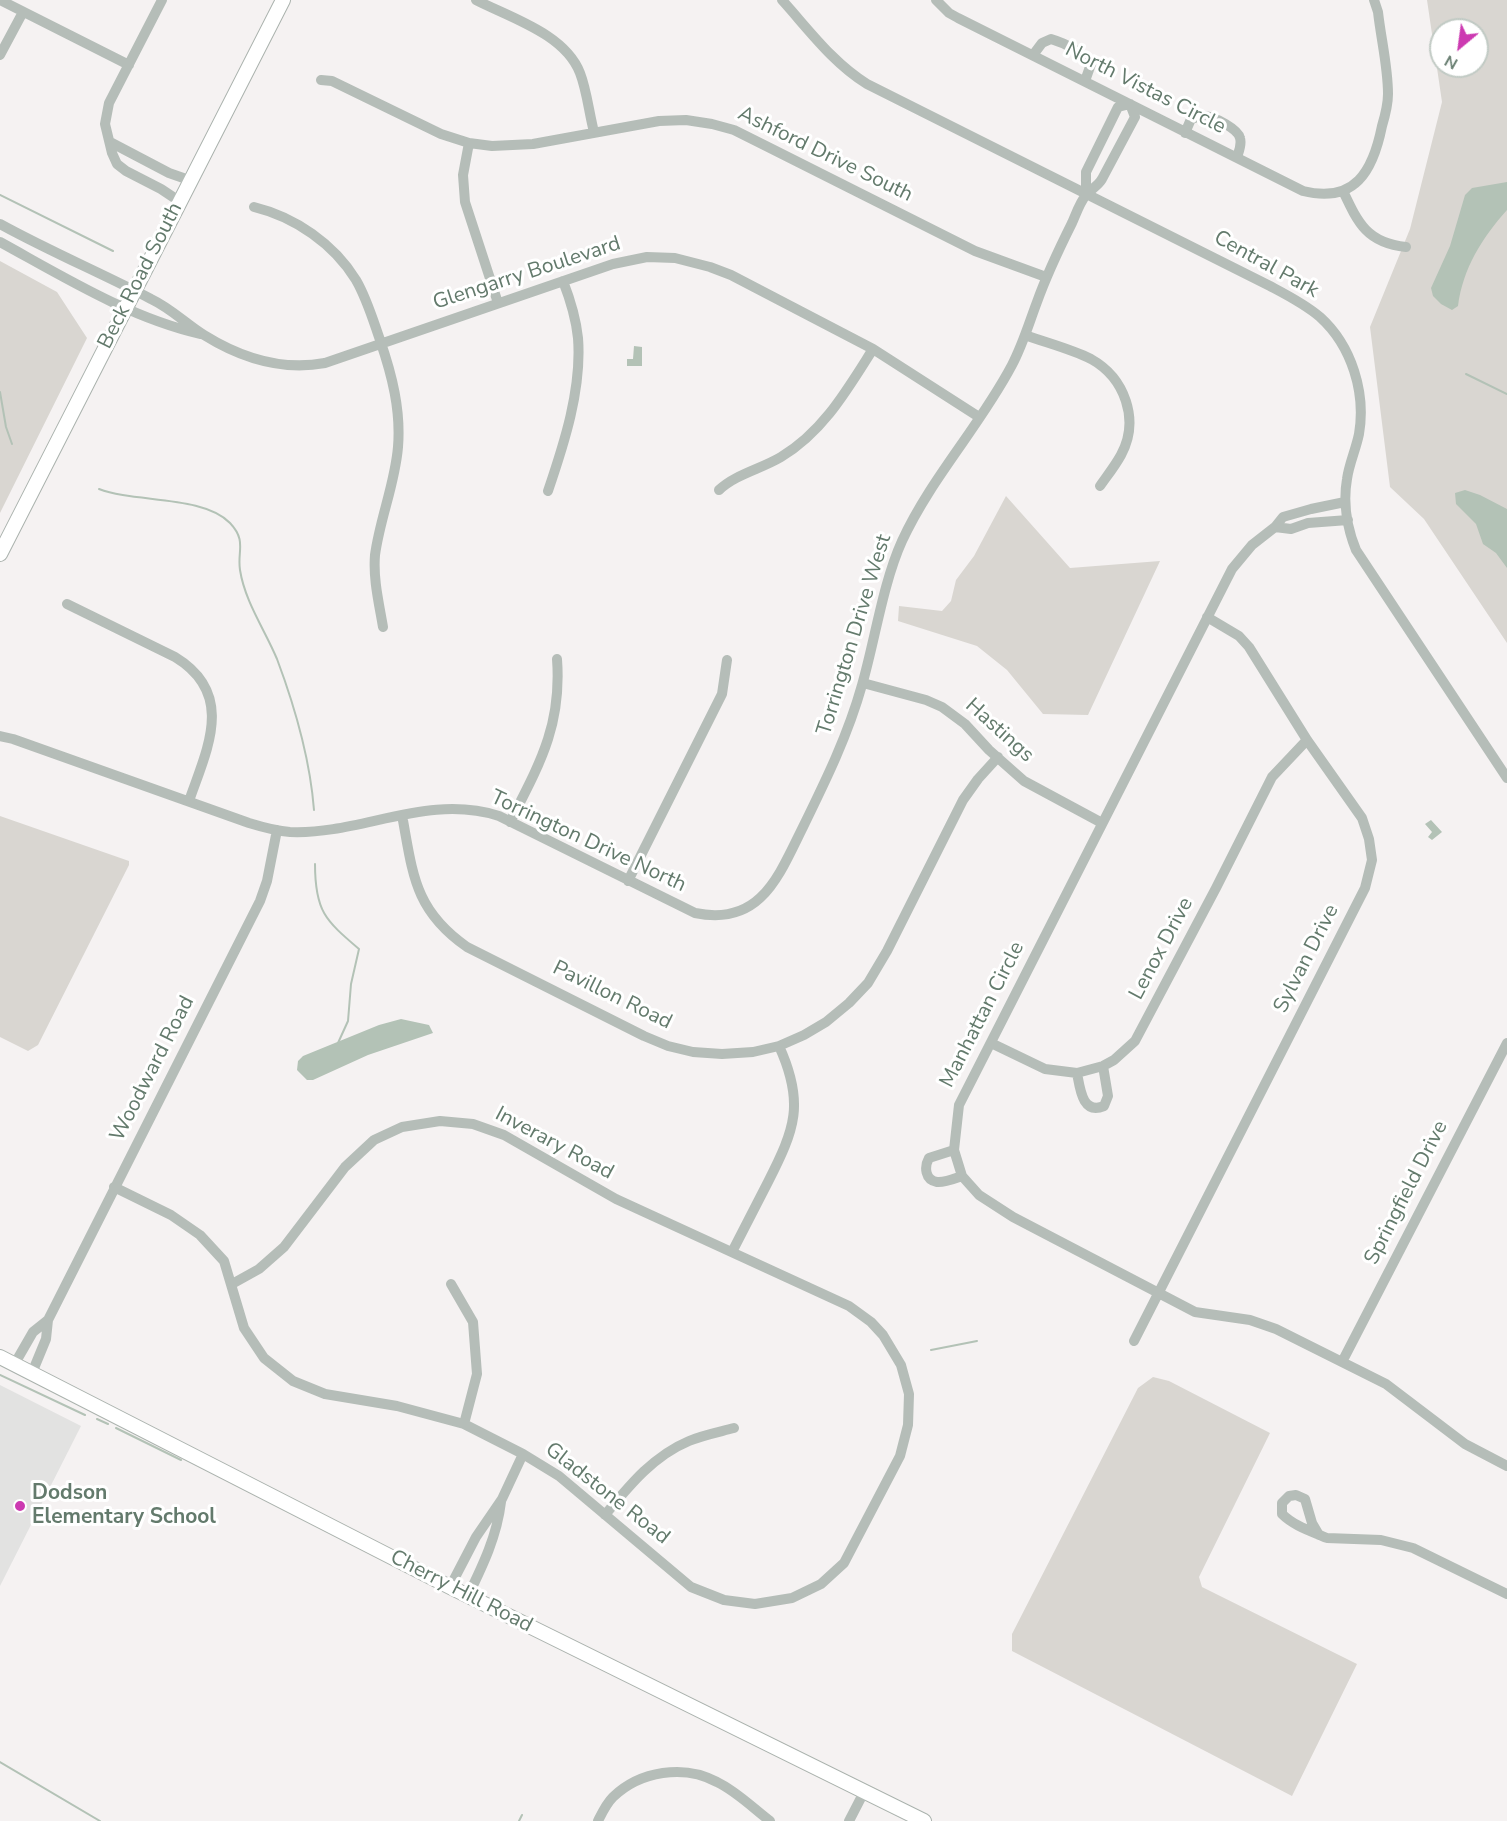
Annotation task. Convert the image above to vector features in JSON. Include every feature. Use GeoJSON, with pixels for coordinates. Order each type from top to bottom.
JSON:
{"type":"FeatureCollection","features":[{"type":"Feature","properties":{"kind":"main road","name":"Beck Road South"},"geometry":{"type":"LineString","coordinates":[[0,554],[189,180],[283,0]]}},
{"type":"Feature","properties":{"kind":"main road","name":"Cherry Hill Road"},"geometry":{"type":"LineString","coordinates":[[0,1357],[450,1587],[924,1821]]}},
{"type":"Feature","properties":{"kind":"street"},"geometry":{"type":"LineString","coordinates":[[0,0],[129,65]]}},
{"type":"Feature","properties":{"kind":"street"},"geometry":{"type":"LineString","coordinates":[[162,0],[108,107],[105,124],[117,164],[179,201]]}},
{"type":"Feature","properties":{"kind":"street"},"geometry":{"type":"LineString","coordinates":[[476,0],[549,37],[566,50],[581,74],[594,132]]}},
{"type":"Feature","properties":{"kind":"street","name":"Central Park"},"geometry":{"type":"LineString","coordinates":[[782,0],[850,74],[1270,286],[1297,300],[1321,318],[1339,340],[1352,364],[1362,414],[1347,479],[1345,502],[1349,533],[1364,565],[1507,778]]}},
{"type":"Feature","properties":{"kind":"street","name":"North Vistas Circle"},"geometry":{"type":"LineString","coordinates":[[936,0],[949,13],[958,18],[1303,190],[1315,194],[1343,191]]}},
{"type":"Feature","properties":{"kind":"street"},"geometry":{"type":"LineString","coordinates":[[1374,0],[1388,93],[1387,104],[1377,151],[1371,165],[1360,179],[1343,191],[1357,221],[1373,238],[1389,245],[1406,247]]}},
{"type":"Feature","properties":{"kind":"street"},"geometry":{"type":"LineString","coordinates":[[0,55],[23,12]]}},
{"type":"Feature","properties":{"kind":"street"},"geometry":{"type":"LineString","coordinates":[[1033,55],[1042,43],[1051,39],[1065,43],[1081,52],[1091,64],[1085,81]]}},
{"type":"Feature","properties":{"kind":"street","name":"Ashford Drive South"},"geometry":{"type":"LineString","coordinates":[[321,80],[332,81],[441,134],[469,143],[492,147],[517,146],[642,124],[676,120],[701,121],[723,127],[770,148],[975,251],[1046,277]]}},
{"type":"Feature","properties":{"kind":"street"},"geometry":{"type":"LineString","coordinates":[[1130,104],[1136,116],[1102,179],[1086,195],[1086,172],[1119,106],[1130,104]]}},
{"type":"Feature","properties":{"kind":"street"},"geometry":{"type":"LineString","coordinates":[[1185,133],[1191,119],[1209,116],[1236,130],[1240,136],[1237,157]]}},
{"type":"Feature","properties":{"kind":"street"},"geometry":{"type":"LineString","coordinates":[[110,142],[169,173],[189,180]]}},
{"type":"Feature","properties":{"kind":"street"},"geometry":{"type":"LineString","coordinates":[[469,143],[463,176],[465,202],[498,303]]}},
{"type":"Feature","properties":{"kind":"street","name":"Torrington Drive West"},"geometry":{"type":"LineString","coordinates":[[731,914],[748,908],[760,900],[771,888],[834,763],[846,736],[863,683],[889,581],[901,544],[917,512],[1011,366],[1046,277],[1086,195]]}},
{"type":"Feature","properties":{"kind":"street"},"geometry":{"type":"LineString","coordinates":[[254,207],[301,226],[331,249],[356,280],[395,388],[399,430],[395,467],[378,540],[375,566],[383,627]]}},
{"type":"Feature","properties":{"kind":"street","name":"Glengarry Boulevard"},"geometry":{"type":"LineString","coordinates":[[0,224],[171,310],[203,334]]}},
{"type":"Feature","properties":{"kind":"street","name":"Glengarry Boulevard"},"geometry":{"type":"LineString","coordinates":[[0,242],[125,307],[163,324],[203,334],[258,360],[290,366],[325,363],[632,259],[659,257],[689,261],[731,275],[873,349],[979,417]]}},
{"type":"Feature","properties":{"kind":"street"},"geometry":{"type":"LineString","coordinates":[[549,491],[569,419],[578,361],[576,322],[563,281]]}},
{"type":"Feature","properties":{"kind":"street"},"geometry":{"type":"LineString","coordinates":[[1025,335],[1082,355],[1097,363],[1112,375],[1123,392],[1129,412],[1128,433],[1121,454],[1100,486]]}},
{"type":"Feature","properties":{"kind":"street"},"geometry":{"type":"LineString","coordinates":[[719,490],[728,481],[782,457],[814,431],[838,404],[873,349]]}},
{"type":"Feature","properties":{"kind":"street","name":"Manhattan Circle"},"geometry":{"type":"LineString","coordinates":[[1345,502],[1282,517],[1275,527],[1252,544],[1232,569],[959,1105],[954,1150],[963,1176],[979,1195],[1013,1217],[1195,1312],[1250,1320],[1276,1329],[1386,1384],[1465,1444],[1507,1466]]}},
{"type":"Feature","properties":{"kind":"street"},"geometry":{"type":"LineString","coordinates":[[1275,527],[1291,529],[1308,523],[1348,520]]}},
{"type":"Feature","properties":{"kind":"street"},"geometry":{"type":"LineString","coordinates":[[67,604],[175,657],[188,666],[202,682],[210,699],[212,731],[189,801]]}},
{"type":"Feature","properties":{"kind":"street","name":"Sylvan Drive"},"geometry":{"type":"LineString","coordinates":[[1134,1341],[1365,888],[1372,860],[1370,838],[1362,818],[1307,740],[1249,647],[1239,636],[1207,617]]}},
{"type":"Feature","properties":{"kind":"street"},"geometry":{"type":"LineString","coordinates":[[510,822],[536,771],[552,731],[558,692],[557,659]]}},
{"type":"Feature","properties":{"kind":"street"},"geometry":{"type":"LineString","coordinates":[[628,881],[722,694],[728,660]]}},
{"type":"Feature","properties":{"kind":"street","name":"Hastings"},"geometry":{"type":"LineString","coordinates":[[863,683],[926,700],[942,707],[965,724],[988,750],[1036,789],[1102,823]]}},
{"type":"Feature","properties":{"kind":"street","name":"Torrington Drive North"},"geometry":{"type":"LineString","coordinates":[[0,730],[13,739]]}},
{"type":"Feature","properties":{"kind":"street","name":"Torrington Drive North"},"geometry":{"type":"LineString","coordinates":[[0,736],[249,823],[277,830],[314,831],[436,809],[463,808],[488,813],[695,913],[718,916],[731,914]]}},
{"type":"Feature","properties":{"kind":"street","name":"Lenox Drive"},"geometry":{"type":"LineString","coordinates":[[991,1043],[1045,1069],[1077,1073],[1104,1066],[1135,1041],[1272,777],[1307,740]]}},
{"type":"Feature","properties":{"kind":"street","name":"Pavillon Road"},"geometry":{"type":"LineString","coordinates":[[402,815],[413,874],[421,897],[440,925],[467,947],[668,1046],[693,1052],[722,1054],[753,1052],[778,1046],[826,1022],[849,1003],[868,982],[887,951],[963,800],[998,757]]}},
{"type":"Feature","properties":{"kind":"street","name":"Woodward Road"},"geometry":{"type":"LineString","coordinates":[[32,1374],[46,1339],[48,1320],[260,901],[267,881],[277,830]]}},
{"type":"Feature","properties":{"kind":"street","name":"Springfield Drive"},"geometry":{"type":"LineString","coordinates":[[1342,1362],[1507,1043]]}},
{"type":"Feature","properties":{"kind":"street"},"geometry":{"type":"LineString","coordinates":[[732,1252],[784,1153],[793,1124],[794,1094],[790,1076],[778,1046]]}},
{"type":"Feature","properties":{"kind":"street"},"geometry":{"type":"LineString","coordinates":[[1077,1073],[1085,1102],[1091,1107],[1100,1108],[1104,1106],[1108,1096],[1104,1066]]}},
{"type":"Feature","properties":{"kind":"street","name":"Inverary Road"},"geometry":{"type":"LineString","coordinates":[[232,1284],[260,1269],[284,1247],[345,1167],[374,1140],[402,1127],[440,1121],[473,1124],[504,1135],[616,1199],[849,1306],[884,1335]]}},
{"type":"Feature","properties":{"kind":"street"},"geometry":{"type":"LineString","coordinates":[[954,1150],[929,1158],[925,1164],[925,1170],[929,1178],[938,1182],[963,1176]]}},
{"type":"Feature","properties":{"kind":"street","name":"Gladstone Road"},"geometry":{"type":"LineString","coordinates":[[114,1187],[171,1215],[200,1235],[224,1261],[244,1328],[264,1358],[293,1381],[325,1394],[397,1406],[464,1424],[523,1454],[559,1476],[692,1587],[724,1600],[755,1604],[792,1598],[821,1584],[844,1563],[900,1455],[908,1425],[909,1394],[900,1365],[884,1335]]}},
{"type":"Feature","properties":{"kind":"street"},"geometry":{"type":"LineString","coordinates":[[451,1284],[473,1322],[477,1374],[464,1424]]}},
{"type":"Feature","properties":{"kind":"street","name":"Woodward Road"},"geometry":{"type":"LineString","coordinates":[[14,1365],[33,1332],[48,1320]]}},
{"type":"Feature","properties":{"kind":"street"},"geometry":{"type":"LineString","coordinates":[[605,1515],[636,1478],[661,1458],[688,1441],[734,1428]]}},
{"type":"Feature","properties":{"kind":"street"},"geometry":{"type":"LineString","coordinates":[[450,1587],[476,1537],[502,1499],[523,1454]]}},
{"type":"Feature","properties":{"kind":"street"},"geometry":{"type":"LineString","coordinates":[[468,1596],[490,1549],[498,1524],[502,1499]]}},
{"type":"Feature","properties":{"kind":"street"},"geometry":{"type":"LineString","coordinates":[[1319,1535],[1326,1538],[1380,1540],[1413,1548],[1507,1594]]}},
{"type":"Feature","properties":{"kind":"street"},"geometry":{"type":"LineString","coordinates":[[597,1821],[612,1798],[629,1786],[653,1775],[674,1771],[694,1773],[718,1782],[770,1821]]}},
{"type":"Feature","properties":{"kind":"street"},"geometry":{"type":"LineString","coordinates":[[849,1821],[864,1792]]}},
{"type":"Feature","properties":{"kind":"shaded area"},"geometry":{"type":"Polygon","coordinates":[[[1427,0],[1507,0],[1507,643],[1424,519],[1390,487],[1370,327],[1410,229],[1442,102],[1438,78],[1489,78],[1489,18],[1430,18],[1427,0]]]}},
{"type":"Feature","properties":{"kind":"shaded area"},"geometry":{"type":"Polygon","coordinates":[[[1507,182],[1507,210],[1475,254],[1464,279],[1458,306],[1452,310],[1433,296],[1431,288],[1450,246],[1465,195],[1472,188],[1507,182]]]}},
{"type":"Feature","properties":{"kind":"shaded area"},"geometry":{"type":"Polygon","coordinates":[[[0,261],[57,292],[87,338],[0,513],[0,261]]]}},
{"type":"Feature","properties":{"kind":"shaded area"},"geometry":{"type":"Polygon","coordinates":[[[634,346],[642,347],[642,366],[627,366],[627,359],[633,359],[634,346]]]}},
{"type":"Feature","properties":{"kind":"shaded area"},"geometry":{"type":"Polygon","coordinates":[[[1465,490],[1507,509],[1507,568],[1496,553],[1483,544],[1476,524],[1456,504],[1455,493],[1465,490]]]}},
{"type":"Feature","properties":{"kind":"shaded area"},"geometry":{"type":"Polygon","coordinates":[[[1006,496],[1070,568],[1160,561],[1088,715],[1043,714],[1007,670],[977,646],[898,621],[899,606],[942,611],[951,601],[956,580],[974,556],[1006,496]]]}},
{"type":"Feature","properties":{"kind":"shaded area"},"geometry":{"type":"Polygon","coordinates":[[[0,816],[129,861],[38,1045],[28,1051],[0,1037],[0,816]]]}},
{"type":"Feature","properties":{"kind":"shaded area"},"geometry":{"type":"Polygon","coordinates":[[[1431,820],[1442,832],[1432,840],[1428,837],[1432,832],[1425,824],[1431,820]]]}},
{"type":"Feature","properties":{"kind":"shaded area"},"geometry":{"type":"Polygon","coordinates":[[[401,1019],[429,1025],[433,1033],[368,1055],[313,1080],[307,1080],[297,1070],[298,1061],[303,1056],[379,1025],[401,1019]]]}},
{"type":"Feature","properties":{"kind":"shaded area"},"geometry":{"type":"Polygon","coordinates":[[[1153,1377],[1169,1381],[1270,1433],[1199,1577],[1202,1587],[1357,1664],[1292,1796],[1012,1651],[1012,1634],[1138,1388],[1153,1377]]]}},
{"type":"Feature","properties":{"kind":"shaded area","name":"Dodson Elementary School"},"geometry":{"type":"Polygon","coordinates":[[[0,1385],[81,1426],[0,1586],[0,1385]]]}},
{"type":"Feature","properties":{"kind":"waterway"},"geometry":{"type":"LineString","coordinates":[[0,195],[113,251]]}},
{"type":"Feature","properties":{"kind":"waterway"},"geometry":{"type":"LineString","coordinates":[[1466,374],[1507,394]]}},
{"type":"Feature","properties":{"kind":"waterway"},"geometry":{"type":"LineString","coordinates":[[0,392],[6,427],[12,444]]}},
{"type":"Feature","properties":{"kind":"waterway"},"geometry":{"type":"LineString","coordinates":[[99,489],[203,508],[218,514],[235,529],[240,541],[239,563],[246,593],[277,659],[296,714],[309,772],[314,810]]}},
{"type":"Feature","properties":{"kind":"waterway"},"geometry":{"type":"LineString","coordinates":[[315,864],[317,893],[324,913],[330,922],[359,949],[351,984],[348,1021],[338,1043]]}},
{"type":"Feature","properties":{"kind":"waterway"},"geometry":{"type":"LineString","coordinates":[[931,1350],[977,1341]]}},
{"type":"Feature","properties":{"kind":"waterway"},"geometry":{"type":"LineString","coordinates":[[0,1375],[85,1415]]}},
{"type":"Feature","properties":{"kind":"waterway"},"geometry":{"type":"LineString","coordinates":[[97,1419],[108,1424]]}},
{"type":"Feature","properties":{"kind":"waterway"},"geometry":{"type":"LineString","coordinates":[[116,1428],[181,1460]]}},
{"type":"Feature","properties":{"kind":"waterway"},"geometry":{"type":"LineString","coordinates":[[0,1762],[100,1821]]}},
{"type":"Feature","properties":{"kind":"waterway"},"geometry":{"type":"LineString","coordinates":[[519,1821],[522,1815]]}},
{"type":"Feature","properties":{"kind":"place","name":"Dodson Elementary School"},"geometry":{"type":"Point","coordinates":[20,1506]}}]}
